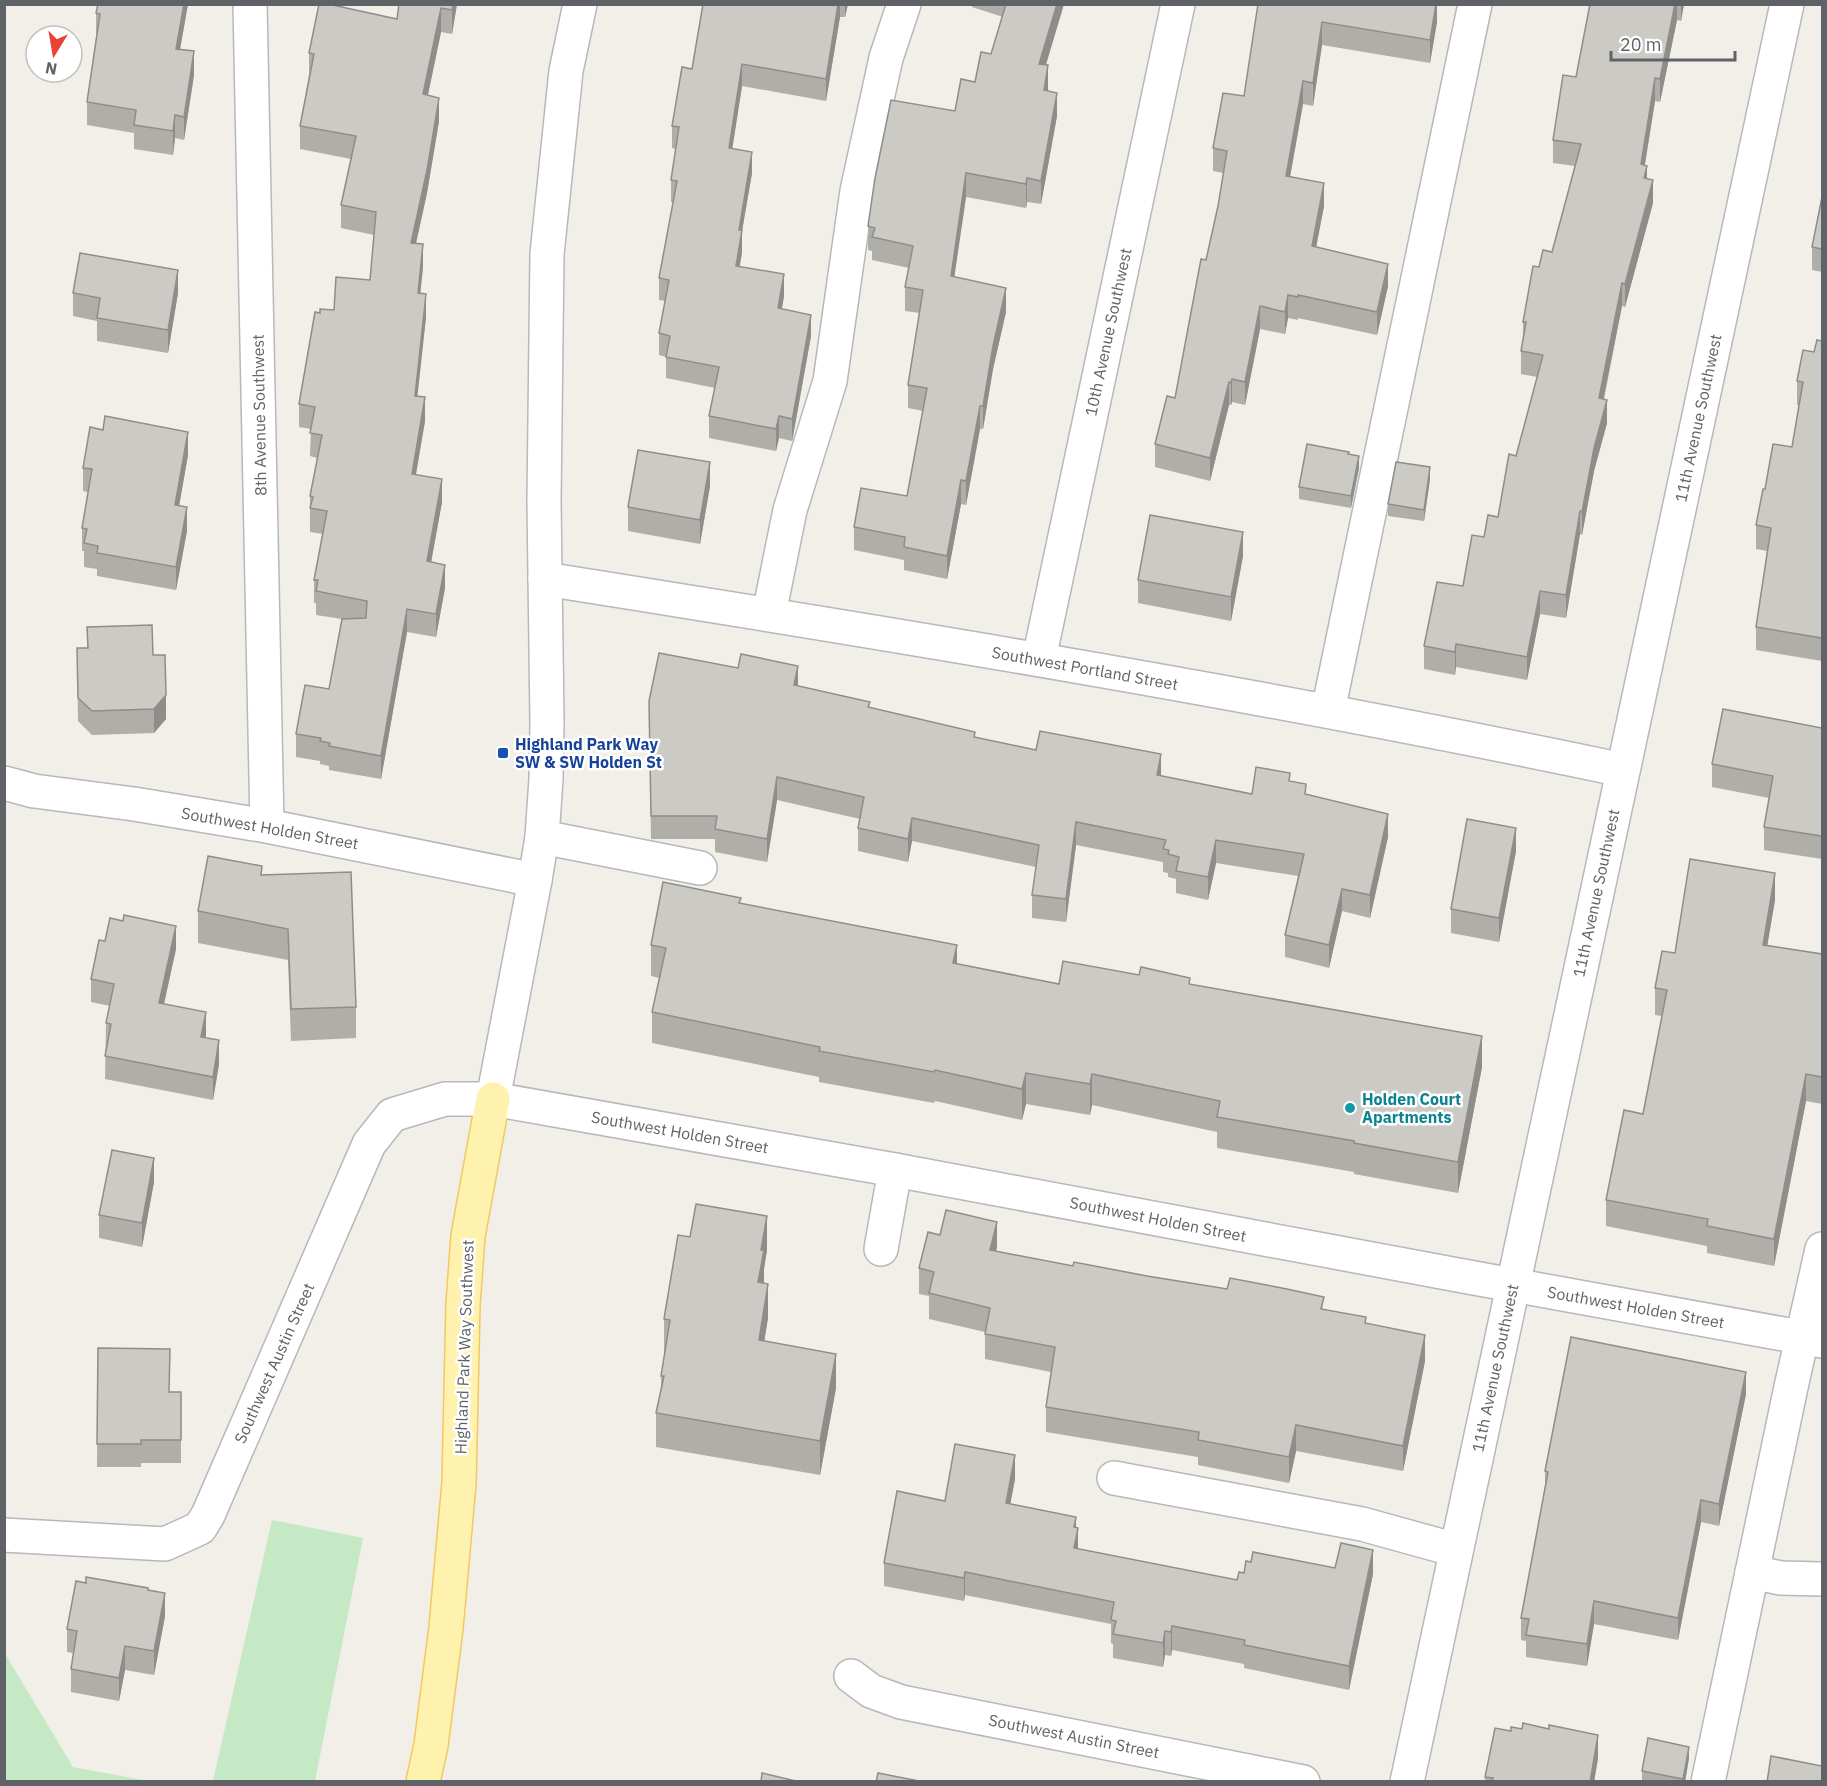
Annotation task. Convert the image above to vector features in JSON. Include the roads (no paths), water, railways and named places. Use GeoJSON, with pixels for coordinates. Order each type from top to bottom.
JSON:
{"type":"FeatureCollection","features":[{"type":"Feature","properties":{"kind":"main road","name":"Highland Park Way Southwest"},"geometry":{"type":"LineString","coordinates":[[423,1782],[431,1745],[447,1628],[459,1483],[463,1304],[468,1236],[493,1099]]}},
{"type":"Feature","properties":{"kind":"street","name":"8th Avenue Southwest"},"geometry":{"type":"LineString","coordinates":[[250,4],[267,826]]}},
{"type":"Feature","properties":{"kind":"street","name":"Highland Park Way Southwest"},"geometry":{"type":"LineString","coordinates":[[493,1099],[542,837],[547,723],[544,395],[547,254],[566,71],[580,4]]}},
{"type":"Feature","properties":{"kind":"street"},"geometry":{"type":"LineString","coordinates":[[770,614],[790,510],[830,381],[857,191],[886,58],[904,4]]}},
{"type":"Feature","properties":{"kind":"street","name":"10th Avenue Southwest"},"geometry":{"type":"LineString","coordinates":[[1039,659],[1178,4]]}},
{"type":"Feature","properties":{"kind":"street"},"geometry":{"type":"LineString","coordinates":[[1328,711],[1475,4]]}},
{"type":"Feature","properties":{"kind":"street","name":"11th Avenue Southwest"},"geometry":{"type":"LineString","coordinates":[[1407,1782],[1565,1032],[1787,4]]}},
{"type":"Feature","properties":{"kind":"street","name":"Southwest Portland Street"},"geometry":{"type":"LineString","coordinates":[[545,579],[1039,659],[1328,711],[1623,770]]}},
{"type":"Feature","properties":{"kind":"street","name":"Southwest Holden Street"},"geometry":{"type":"LineString","coordinates":[[4,783],[34,791],[134,804],[267,826],[535,880]]}},
{"type":"Feature","properties":{"kind":"street"},"geometry":{"type":"LineString","coordinates":[[542,837],[700,868]]}},
{"type":"Feature","properties":{"kind":"street","name":"Southwest Austin Street"},"geometry":{"type":"LineString","coordinates":[[4,1534],[165,1544],[200,1528],[369,1144],[392,1115],[445,1099],[493,1099]]}},
{"type":"Feature","properties":{"kind":"street","name":"Southwest Holden Street"},"geometry":{"type":"LineString","coordinates":[[493,1099],[895,1170],[1812,1339]]}},
{"type":"Feature","properties":{"kind":"street"},"geometry":{"type":"LineString","coordinates":[[881,1249],[895,1170]]}},
{"type":"Feature","properties":{"kind":"street"},"geometry":{"type":"LineString","coordinates":[[1708,1782],[1752,1572],[1812,1339],[1822,1249]]}},
{"type":"Feature","properties":{"kind":"street"},"geometry":{"type":"LineString","coordinates":[[1114,1478],[1362,1524],[1456,1550]]}},
{"type":"Feature","properties":{"kind":"street"},"geometry":{"type":"LineString","coordinates":[[1752,1572],[1780,1578],[1822,1579]]}},
{"type":"Feature","properties":{"kind":"street","name":"Southwest Austin Street"},"geometry":{"type":"LineString","coordinates":[[851,1676],[871,1691],[901,1702],[1303,1782]]}},
{"type":"Feature","properties":{"kind":"place","name":"Highland Park Way SW & SW Holden St"},"geometry":{"type":"Point","coordinates":[503,753]}},
{"type":"Feature","properties":{"kind":"place","name":"Holden Court Apartments"},"geometry":{"type":"Point","coordinates":[1350,1108]}}]}
